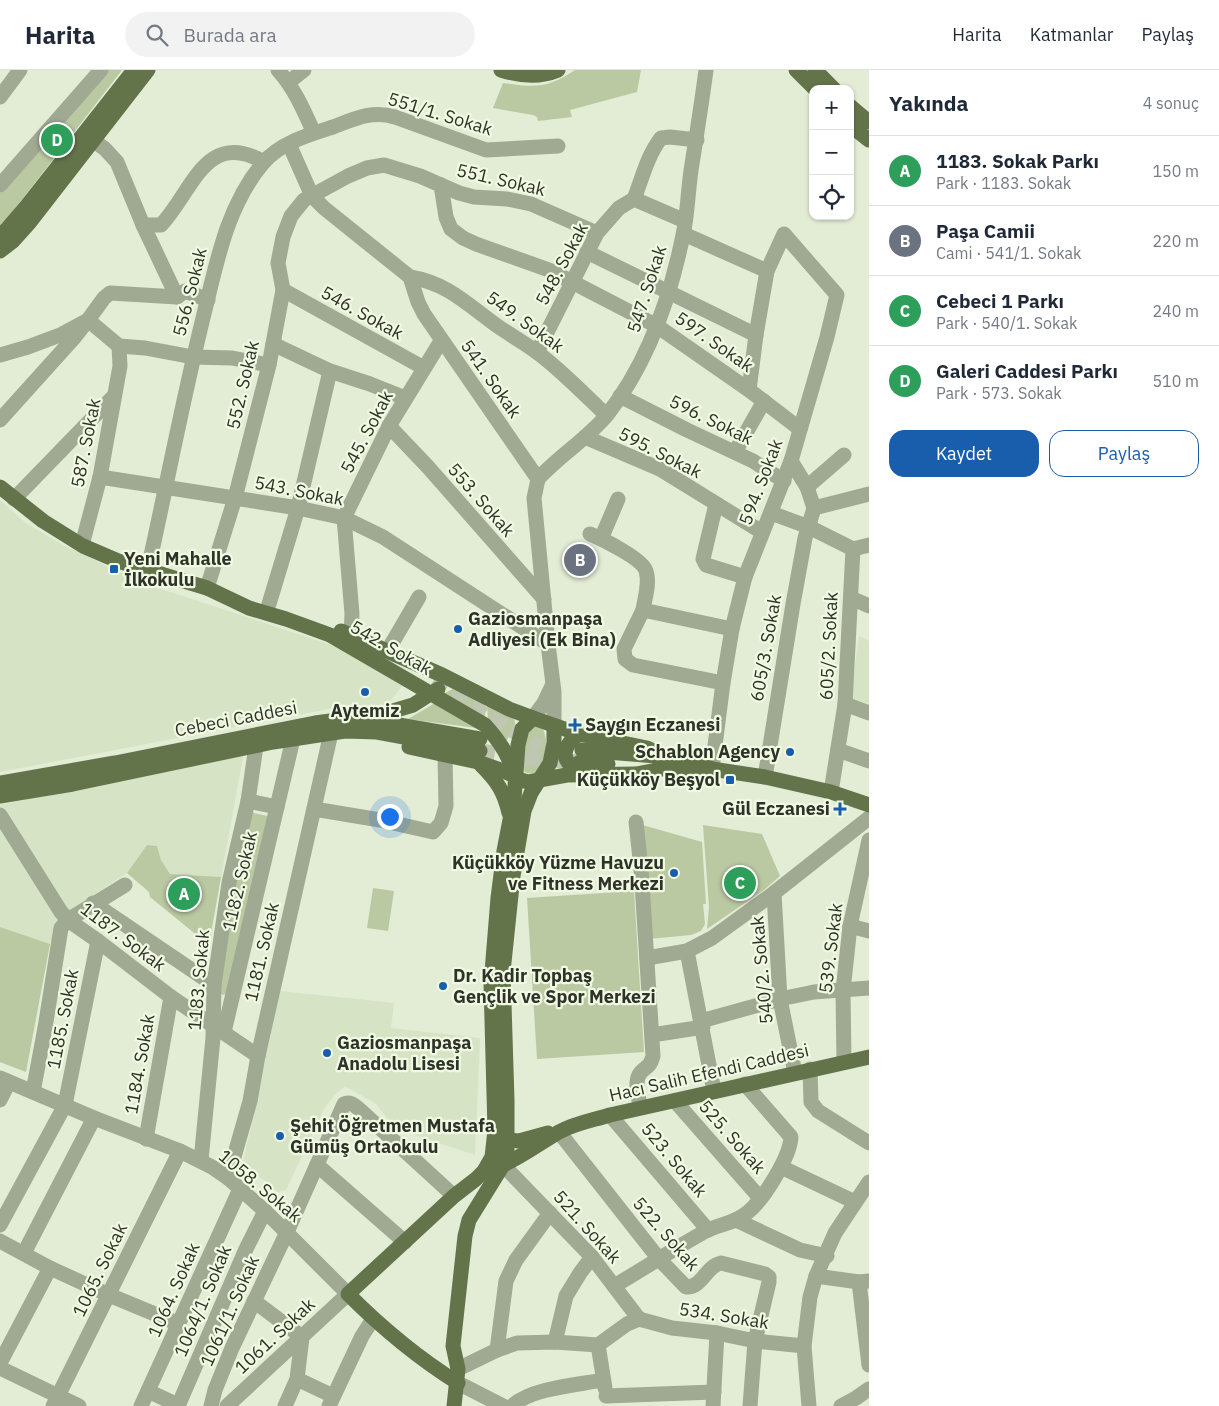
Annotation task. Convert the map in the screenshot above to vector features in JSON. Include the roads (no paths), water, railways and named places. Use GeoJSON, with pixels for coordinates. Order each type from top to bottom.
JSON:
{"type":"FeatureCollection","features":[{"type":"Feature","properties":{"kind":"main road"},"geometry":{"type":"LineString","coordinates":[[0,236],[32,200],[134,70]]}},
{"type":"Feature","properties":{"kind":"main road"},"geometry":{"type":"LineString","coordinates":[[0,251],[13,241],[26,226],[148,70]]}},
{"type":"Feature","properties":{"kind":"main road"},"geometry":{"type":"LineString","coordinates":[[500,70],[521,76],[550,73],[558,70]]}},
{"type":"Feature","properties":{"kind":"main road"},"geometry":{"type":"LineString","coordinates":[[796,70],[811,85]]}},
{"type":"Feature","properties":{"kind":"main road"},"geometry":{"type":"LineString","coordinates":[[816,70],[830,85]]}},
{"type":"Feature","properties":{"kind":"main road"},"geometry":{"type":"LineString","coordinates":[[854,109],[869,122]]}},
{"type":"Feature","properties":{"kind":"main road"},"geometry":{"type":"LineString","coordinates":[[854,128],[869,140]]}},
{"type":"Feature","properties":{"kind":"main road","name":"542. Sokak"},"geometry":{"type":"LineString","coordinates":[[0,487],[43,521],[82,546],[118,560],[213,591],[250,608],[286,618],[330,635],[409,680],[432,688],[485,725],[510,761],[515,776]]}},
{"type":"Feature","properties":{"kind":"main road","name":"542. Sokak"},"geometry":{"type":"LineString","coordinates":[[213,591],[242,595],[328,625],[460,683],[509,709],[567,730],[647,748],[666,762]]}},
{"type":"Feature","properties":{"kind":"main road"},"geometry":{"type":"LineString","coordinates":[[351,636],[432,688]]}},
{"type":"Feature","properties":{"kind":"main road"},"geometry":{"type":"LineString","coordinates":[[404,708],[412,691],[409,680]]}},
{"type":"Feature","properties":{"kind":"main road"},"geometry":{"type":"LineString","coordinates":[[370,720],[382,714],[413,705],[432,688],[460,683]]}},
{"type":"Feature","properties":{"kind":"main road"},"geometry":{"type":"LineString","coordinates":[[348,1294],[454,1196],[484,1171],[492,1157],[495,1130],[491,984],[501,872],[514,799],[520,736],[526,724],[533,718]]}},
{"type":"Feature","properties":{"kind":"main road","name":"Cebeci Caddesi"},"geometry":{"type":"LineString","coordinates":[[0,782],[115,763],[338,720],[370,720],[479,751]]}},
{"type":"Feature","properties":{"kind":"main road"},"geometry":{"type":"LineString","coordinates":[[567,730],[568,744],[565,755],[570,766],[582,762],[666,762],[695,772],[712,769],[765,777],[831,792],[869,805]]}},
{"type":"Feature","properties":{"kind":"main road"},"geometry":{"type":"LineString","coordinates":[[454,1406],[458,1376],[453,1346],[465,1236],[469,1220],[502,1165],[507,1151],[503,972],[512,876],[520,829],[528,802],[538,780],[550,763],[554,743],[567,730]]}},
{"type":"Feature","properties":{"kind":"main road"},"geometry":{"type":"LineString","coordinates":[[338,732],[445,756],[479,751],[521,780],[528,782],[538,780],[582,762]]}},
{"type":"Feature","properties":{"kind":"main road","name":"Cebeci Caddesi"},"geometry":{"type":"LineString","coordinates":[[0,796],[73,784],[256,746],[338,732],[377,732],[479,751]]}},
{"type":"Feature","properties":{"kind":"main road"},"geometry":{"type":"LineString","coordinates":[[479,751],[504,793],[510,820]]}},
{"type":"Feature","properties":{"kind":"main road","name":"Hacı Salih Efendi Caddesi"},"geometry":{"type":"LineString","coordinates":[[559,1132],[640,1107],[675,1101],[869,1057]]}},
{"type":"Feature","properties":{"kind":"main road"},"geometry":{"type":"LineString","coordinates":[[508,1140],[519,1141],[553,1131],[559,1132]]}},
{"type":"Feature","properties":{"kind":"main road"},"geometry":{"type":"LineString","coordinates":[[502,1165],[520,1158],[559,1132]]}},
{"type":"Feature","properties":{"kind":"main road"},"geometry":{"type":"LineString","coordinates":[[454,1196],[465,1205],[469,1220]]}},
{"type":"Feature","properties":{"kind":"main road","name":"1058. Sokak"},"geometry":{"type":"LineString","coordinates":[[348,1294],[373,1320],[423,1358],[458,1376]]}},
{"type":"Feature","properties":{"kind":"main road"},"geometry":{"type":"LineString","coordinates":[[423,1358],[441,1356],[453,1346]]}},
{"type":"Feature","properties":{"kind":"street"},"geometry":{"type":"LineString","coordinates":[[0,97],[20,70]]}},
{"type":"Feature","properties":{"kind":"street"},"geometry":{"type":"LineString","coordinates":[[0,185],[100,70]]}},
{"type":"Feature","properties":{"kind":"street"},"geometry":{"type":"LineString","coordinates":[[278,70],[289,82],[314,133]]}},
{"type":"Feature","properties":{"kind":"street"},"geometry":{"type":"LineString","coordinates":[[289,82],[304,70]]}},
{"type":"Feature","properties":{"kind":"street","name":"547. Sokak"},"geometry":{"type":"LineString","coordinates":[[538,479],[548,468],[585,437],[606,415],[620,396],[647,351],[658,326],[669,293],[684,227],[706,70]]}},
{"type":"Feature","properties":{"kind":"street","name":"551/1. Sokak"},"geometry":{"type":"LineString","coordinates":[[314,133],[372,114],[384,114],[486,150],[558,146]]}},
{"type":"Feature","properties":{"kind":"street","name":"556. Sokak"},"geometry":{"type":"LineString","coordinates":[[148,569],[193,356],[228,223],[247,186],[264,162],[280,148],[314,133]]}},
{"type":"Feature","properties":{"kind":"street"},"geometry":{"type":"LineString","coordinates":[[697,140],[661,138],[648,161],[634,199],[766,271],[749,390]]}},
{"type":"Feature","properties":{"kind":"street"},"geometry":{"type":"LineString","coordinates":[[94,140],[117,162],[143,225],[177,297]]}},
{"type":"Feature","properties":{"kind":"street"},"geometry":{"type":"LineString","coordinates":[[289,144],[312,196],[324,208],[410,277]]}},
{"type":"Feature","properties":{"kind":"street"},"geometry":{"type":"LineString","coordinates":[[143,225],[161,225],[174,210],[197,174],[217,156],[235,152],[254,156],[264,162]]}},
{"type":"Feature","properties":{"kind":"street","name":"551. Sokak"},"geometry":{"type":"LineString","coordinates":[[312,196],[361,170],[384,165],[405,170],[459,193],[474,197],[507,199],[531,204],[597,233]]}},
{"type":"Feature","properties":{"kind":"street","name":"597. Sokak"},"geometry":{"type":"LineString","coordinates":[[440,185],[446,216],[451,228],[463,238],[549,270],[658,326],[749,390],[800,429]]}},
{"type":"Feature","properties":{"kind":"street","name":"552. Sokak"},"geometry":{"type":"LineString","coordinates":[[213,591],[269,366],[283,290],[278,263],[286,224],[297,207],[304,200],[312,196]]}},
{"type":"Feature","properties":{"kind":"street","name":"548. Sokak"},"geometry":{"type":"LineString","coordinates":[[537,352],[597,233],[619,208],[634,199]]}},
{"type":"Feature","properties":{"kind":"street","name":"594. Sokak"},"geometry":{"type":"LineString","coordinates":[[712,769],[732,629],[745,577],[791,461],[837,295],[784,234],[766,271]]}},
{"type":"Feature","properties":{"kind":"street"},"geometry":{"type":"LineString","coordinates":[[587,252],[756,335]]}},
{"type":"Feature","properties":{"kind":"street","name":"541. Sokak"},"geometry":{"type":"LineString","coordinates":[[410,277],[418,302],[441,341],[538,479]]}},
{"type":"Feature","properties":{"kind":"street","name":"549. Sokak"},"geometry":{"type":"LineString","coordinates":[[410,277],[428,280],[446,288],[537,352],[606,415]]}},
{"type":"Feature","properties":{"kind":"street","name":"546. Sokak"},"geometry":{"type":"LineString","coordinates":[[283,290],[424,368]]}},
{"type":"Feature","properties":{"kind":"street"},"geometry":{"type":"LineString","coordinates":[[0,420],[73,339],[104,298],[110,293],[177,297],[185,291],[208,300]]}},
{"type":"Feature","properties":{"kind":"street"},"geometry":{"type":"LineString","coordinates":[[88,320],[119,346],[193,356],[232,358],[269,366]]}},
{"type":"Feature","properties":{"kind":"street"},"geometry":{"type":"LineString","coordinates":[[0,355],[60,335],[88,320]]}},
{"type":"Feature","properties":{"kind":"street","name":"545. Sokak"},"geometry":{"type":"LineString","coordinates":[[344,518],[389,426],[441,341]]}},
{"type":"Feature","properties":{"kind":"street"},"geometry":{"type":"LineString","coordinates":[[273,344],[330,371],[405,398]]}},
{"type":"Feature","properties":{"kind":"street","name":"587. Sokak"},"geometry":{"type":"LineString","coordinates":[[82,546],[100,477],[120,366],[119,346]]}},
{"type":"Feature","properties":{"kind":"street"},"geometry":{"type":"LineString","coordinates":[[269,604],[298,508],[330,371]]}},
{"type":"Feature","properties":{"kind":"street"},"geometry":{"type":"LineString","coordinates":[[14,499],[114,396]]}},
{"type":"Feature","properties":{"kind":"street","name":"596. Sokak"},"geometry":{"type":"LineString","coordinates":[[620,396],[753,461],[784,481]]}},
{"type":"Feature","properties":{"kind":"street"},"geometry":{"type":"LineString","coordinates":[[735,452],[764,401]]}},
{"type":"Feature","properties":{"kind":"street"},"geometry":{"type":"LineString","coordinates":[[86,426],[105,441]]}},
{"type":"Feature","properties":{"kind":"street","name":"553. Sokak"},"geometry":{"type":"LineString","coordinates":[[389,426],[428,467],[544,600]]}},
{"type":"Feature","properties":{"kind":"street","name":"595. Sokak"},"geometry":{"type":"LineString","coordinates":[[585,437],[660,469],[762,532]]}},
{"type":"Feature","properties":{"kind":"street"},"geometry":{"type":"LineString","coordinates":[[808,488],[844,455]]}},
{"type":"Feature","properties":{"kind":"street"},"geometry":{"type":"LineString","coordinates":[[791,461],[808,488],[814,508],[869,494]]}},
{"type":"Feature","properties":{"kind":"street","name":"543. Sokak"},"geometry":{"type":"LineString","coordinates":[[100,477],[298,508],[344,518],[383,537],[548,644]]}},
{"type":"Feature","properties":{"kind":"street"},"geometry":{"type":"LineString","coordinates":[[538,479],[534,498],[551,694],[567,730]]}},
{"type":"Feature","properties":{"kind":"street"},"geometry":{"type":"LineString","coordinates":[[618,499],[596,536],[646,568],[648,582],[643,610],[624,650],[625,658],[633,665],[723,683]]}},
{"type":"Feature","properties":{"kind":"street"},"geometry":{"type":"LineString","coordinates":[[716,504],[703,559],[706,564],[745,577]]}},
{"type":"Feature","properties":{"kind":"street","name":"605/3. Sokak"},"geometry":{"type":"LineString","coordinates":[[765,777],[805,538],[814,508]]}},
{"type":"Feature","properties":{"kind":"street"},"geometry":{"type":"LineString","coordinates":[[770,514],[809,527],[853,549],[869,545]]}},
{"type":"Feature","properties":{"kind":"street"},"geometry":{"type":"LineString","coordinates":[[344,518],[352,614],[351,636]]}},
{"type":"Feature","properties":{"kind":"street","name":"605/2. Sokak"},"geometry":{"type":"LineString","coordinates":[[831,792],[845,704],[853,549]]}},
{"type":"Feature","properties":{"kind":"street"},"geometry":{"type":"LineString","coordinates":[[388,650],[419,597]]}},
{"type":"Feature","properties":{"kind":"street"},"geometry":{"type":"LineString","coordinates":[[851,598],[869,606]]}},
{"type":"Feature","properties":{"kind":"street"},"geometry":{"type":"LineString","coordinates":[[643,610],[732,629]]}},
{"type":"Feature","properties":{"kind":"street"},"geometry":{"type":"LineString","coordinates":[[509,709],[524,708],[551,694]]}},
{"type":"Feature","properties":{"kind":"street"},"geometry":{"type":"LineString","coordinates":[[533,718],[551,694]]}},
{"type":"Feature","properties":{"kind":"street"},"geometry":{"type":"LineString","coordinates":[[845,704],[869,714]]}},
{"type":"Feature","properties":{"kind":"street","name":"1181. Sokak"},"geometry":{"type":"LineString","coordinates":[[228,1178],[250,1101],[258,1056],[314,809],[338,732]]}},
{"type":"Feature","properties":{"kind":"street","name":"1182. Sokak"},"geometry":{"type":"LineString","coordinates":[[218,1028],[277,807],[293,739]]}},
{"type":"Feature","properties":{"kind":"street","name":"1183. Sokak"},"geometry":{"type":"LineString","coordinates":[[201,1160],[212,1038],[218,1028],[214,985],[228,883],[248,800],[256,746]]}},
{"type":"Feature","properties":{"kind":"street"},"geometry":{"type":"LineString","coordinates":[[838,750],[869,761]]}},
{"type":"Feature","properties":{"kind":"street"},"geometry":{"type":"LineString","coordinates":[[314,809],[380,820],[433,832],[440,823],[446,806],[445,756]]}},
{"type":"Feature","properties":{"kind":"street"},"geometry":{"type":"LineString","coordinates":[[248,800],[277,807]]}},
{"type":"Feature","properties":{"kind":"street","name":"1187. Sokak"},"geometry":{"type":"LineString","coordinates":[[0,815],[61,912],[68,920],[171,997],[258,1056]]}},
{"type":"Feature","properties":{"kind":"street"},"geometry":{"type":"LineString","coordinates":[[647,958],[687,951],[726,929],[869,818]]}},
{"type":"Feature","properties":{"kind":"street"},"geometry":{"type":"LineString","coordinates":[[636,822],[641,868],[653,1056],[650,1065],[640,1073],[636,1082],[640,1107]]}},
{"type":"Feature","properties":{"kind":"street","name":"539. Sokak"},"geometry":{"type":"LineString","coordinates":[[844,1062],[843,991],[850,926],[869,840]]}},
{"type":"Feature","properties":{"kind":"street"},"geometry":{"type":"LineString","coordinates":[[33,1092],[46,1028],[61,928],[68,920],[125,885]]}},
{"type":"Feature","properties":{"kind":"street","name":"540/2. Sokak"},"geometry":{"type":"LineString","coordinates":[[774,893],[780,999],[795,1073]]}},
{"type":"Feature","properties":{"kind":"street"},"geometry":{"type":"LineString","coordinates":[[93,904],[214,985]]}},
{"type":"Feature","properties":{"kind":"street"},"geometry":{"type":"LineString","coordinates":[[850,926],[869,931]]}},
{"type":"Feature","properties":{"kind":"street","name":"1185. Sokak"},"geometry":{"type":"LineString","coordinates":[[0,1225],[65,1105],[98,941]]}},
{"type":"Feature","properties":{"kind":"street"},"geometry":{"type":"LineString","coordinates":[[687,951],[714,1091]]}},
{"type":"Feature","properties":{"kind":"street"},"geometry":{"type":"LineString","coordinates":[[652,1035],[702,1024],[780,999],[814,992],[869,988]]}},
{"type":"Feature","properties":{"kind":"street","name":"1184. Sokak"},"geometry":{"type":"LineString","coordinates":[[146,1138],[171,997]]}},
{"type":"Feature","properties":{"kind":"street"},"geometry":{"type":"LineString","coordinates":[[810,1069],[811,1102],[818,1111],[869,1143]]}},
{"type":"Feature","properties":{"kind":"street"},"geometry":{"type":"LineString","coordinates":[[0,1100],[5,1080]]}},
{"type":"Feature","properties":{"kind":"street","name":"1058. Sokak"},"geometry":{"type":"LineString","coordinates":[[5,1080],[94,1118],[201,1160],[228,1178],[265,1211],[348,1294]]}},
{"type":"Feature","properties":{"kind":"street"},"geometry":{"type":"LineString","coordinates":[[614,1286],[708,1230],[736,1220],[749,1212],[781,1167],[790,1147],[791,1137],[745,1084]]}},
{"type":"Feature","properties":{"kind":"street","name":"525. Sokak"},"geometry":{"type":"LineString","coordinates":[[675,1101],[760,1198]]}},
{"type":"Feature","properties":{"kind":"street","name":"1061/1. Sokak"},"geometry":{"type":"LineString","coordinates":[[211,1406],[215,1390],[232,1348],[287,1232],[344,1104],[348,1102],[359,1109],[454,1196]]}},
{"type":"Feature","properties":{"kind":"street","name":"523. Sokak"},"geometry":{"type":"LineString","coordinates":[[610,1115],[708,1230]]}},
{"type":"Feature","properties":{"kind":"street"},"geometry":{"type":"LineString","coordinates":[[24,1253],[94,1118]]}},
{"type":"Feature","properties":{"kind":"street","name":"522. Sokak"},"geometry":{"type":"LineString","coordinates":[[559,1132],[659,1259],[686,1287],[694,1285],[714,1264],[721,1263],[765,1274],[769,1277],[755,1341]]}},
{"type":"Feature","properties":{"kind":"street","name":"1065. Sokak"},"geometry":{"type":"LineString","coordinates":[[55,1402],[180,1151]]}},
{"type":"Feature","properties":{"kind":"street"},"geometry":{"type":"LineString","coordinates":[[317,1165],[405,1242]]}},
{"type":"Feature","properties":{"kind":"street","name":"521. Sokak"},"geometry":{"type":"LineString","coordinates":[[502,1165],[592,1257],[639,1319]]}},
{"type":"Feature","properties":{"kind":"street"},"geometry":{"type":"LineString","coordinates":[[781,1167],[855,1202]]}},
{"type":"Feature","properties":{"kind":"street"},"geometry":{"type":"LineString","coordinates":[[809,1406],[804,1346],[810,1297],[816,1276],[827,1256],[835,1234],[869,1182]]}},
{"type":"Feature","properties":{"kind":"street","name":"1064. Sokak"},"geometry":{"type":"LineString","coordinates":[[141,1406],[240,1189]]}},
{"type":"Feature","properties":{"kind":"street","name":"1064/1. Sokak"},"geometry":{"type":"LineString","coordinates":[[178,1406],[246,1249],[265,1211]]}},
{"type":"Feature","properties":{"kind":"street"},"geometry":{"type":"LineString","coordinates":[[497,1350],[506,1281],[516,1260],[550,1213]]}},
{"type":"Feature","properties":{"kind":"street"},"geometry":{"type":"LineString","coordinates":[[736,1220],[800,1250],[827,1256]]}},
{"type":"Feature","properties":{"kind":"street"},"geometry":{"type":"LineString","coordinates":[[0,1241],[50,1268],[108,1295],[179,1324]]}},
{"type":"Feature","properties":{"kind":"street"},"geometry":{"type":"LineString","coordinates":[[555,1342],[566,1296],[592,1257]]}},
{"type":"Feature","properties":{"kind":"street"},"geometry":{"type":"LineString","coordinates":[[0,1363],[50,1268]]}},
{"type":"Feature","properties":{"kind":"street"},"geometry":{"type":"LineString","coordinates":[[816,1276],[864,1282],[869,1365]]}},
{"type":"Feature","properties":{"kind":"street","name":"1061. Sokak"},"geometry":{"type":"LineString","coordinates":[[227,1406],[348,1294]]}},
{"type":"Feature","properties":{"kind":"street"},"geometry":{"type":"LineString","coordinates":[[254,1301],[302,1337],[297,1379],[285,1406]]}},
{"type":"Feature","properties":{"kind":"street"},"geometry":{"type":"LineString","coordinates":[[503,1406],[458,1376],[497,1350],[517,1343],[555,1342],[598,1345],[628,1324],[639,1319]]}},
{"type":"Feature","properties":{"kind":"street","name":"534. Sokak"},"geometry":{"type":"LineString","coordinates":[[639,1319],[672,1328],[717,1333],[755,1341],[804,1346]]}},
{"type":"Feature","properties":{"kind":"street"},"geometry":{"type":"LineString","coordinates":[[297,1379],[331,1401],[362,1336],[373,1320]]}},
{"type":"Feature","properties":{"kind":"street"},"geometry":{"type":"LineString","coordinates":[[598,1345],[606,1401],[713,1399],[717,1333]]}},
{"type":"Feature","properties":{"kind":"street"},"geometry":{"type":"LineString","coordinates":[[207,1339],[232,1348]]}},
{"type":"Feature","properties":{"kind":"street"},"geometry":{"type":"LineString","coordinates":[[750,1406],[755,1341]]}},
{"type":"Feature","properties":{"kind":"street"},"geometry":{"type":"LineString","coordinates":[[0,1368],[55,1402],[79,1406]]}},
{"type":"Feature","properties":{"kind":"street"},"geometry":{"type":"LineString","coordinates":[[512,1406],[518,1401],[539,1392],[603,1380]]}},
{"type":"Feature","properties":{"kind":"street"},"geometry":{"type":"LineString","coordinates":[[841,1406],[859,1402],[869,1389]]}},
{"type":"Feature","properties":{"kind":"street"},"geometry":{"type":"LineString","coordinates":[[148,1392],[178,1406]]}},
{"type":"Feature","properties":{"kind":"street"},"geometry":{"type":"LineString","coordinates":[[446,1406],[454,1406]]}},
{"type":"Feature","properties":{"kind":"tunnel"},"geometry":{"type":"LineString","coordinates":[[432,683],[540,747]]}},
{"type":"Feature","properties":{"kind":"tunnel"},"geometry":{"type":"LineString","coordinates":[[480,751],[526,758],[580,762]]}},
{"type":"Feature","properties":{"kind":"place","name":"Galeri Caddesi Parkı"},"geometry":{"type":"Point","coordinates":[57,140]}},
{"type":"Feature","properties":{"kind":"place","name":"Paşa Camii"},"geometry":{"type":"Point","coordinates":[580,560]}},
{"type":"Feature","properties":{"kind":"place","name":"Yeni Mahalle İlkokulu"},"geometry":{"type":"Point","coordinates":[114,569]}},
{"type":"Feature","properties":{"kind":"place","name":"Gaziosmanpaşa Adliyesi (Ek Bina)"},"geometry":{"type":"Point","coordinates":[458,629]}},
{"type":"Feature","properties":{"kind":"place","name":"Aytemiz"},"geometry":{"type":"Point","coordinates":[365,692]}},
{"type":"Feature","properties":{"kind":"place","name":"Saygın Eczanesi"},"geometry":{"type":"Point","coordinates":[575,725]}},
{"type":"Feature","properties":{"kind":"place","name":"Schablon Agency"},"geometry":{"type":"Point","coordinates":[790,752]}},
{"type":"Feature","properties":{"kind":"place","name":"Küçükköy Beşyol"},"geometry":{"type":"Point","coordinates":[730,780]}},
{"type":"Feature","properties":{"kind":"place","name":"Gül Eczanesi"},"geometry":{"type":"Point","coordinates":[840,809]}},
{"type":"Feature","properties":{"kind":"place","name":"Küçükköy Yüzme Havuzu ve Fitness Merkezi"},"geometry":{"type":"Point","coordinates":[674,873]}},
{"type":"Feature","properties":{"kind":"place","name":"Cebeci 1 Parkı"},"geometry":{"type":"Point","coordinates":[740,883]}},
{"type":"Feature","properties":{"kind":"place","name":"1183. Sokak Parkı"},"geometry":{"type":"Point","coordinates":[184,894]}},
{"type":"Feature","properties":{"kind":"place","name":"Dr. Kadir Topbaş Gençlik ve Spor Merkezi"},"geometry":{"type":"Point","coordinates":[443,986]}},
{"type":"Feature","properties":{"kind":"place","name":"Gaziosmanpaşa Anadolu Lisesi"},"geometry":{"type":"Point","coordinates":[327,1053]}},
{"type":"Feature","properties":{"kind":"place","name":"Şehit Öğretmen Mustafa Gümüş Ortaokulu"},"geometry":{"type":"Point","coordinates":[280,1136]}}]}
